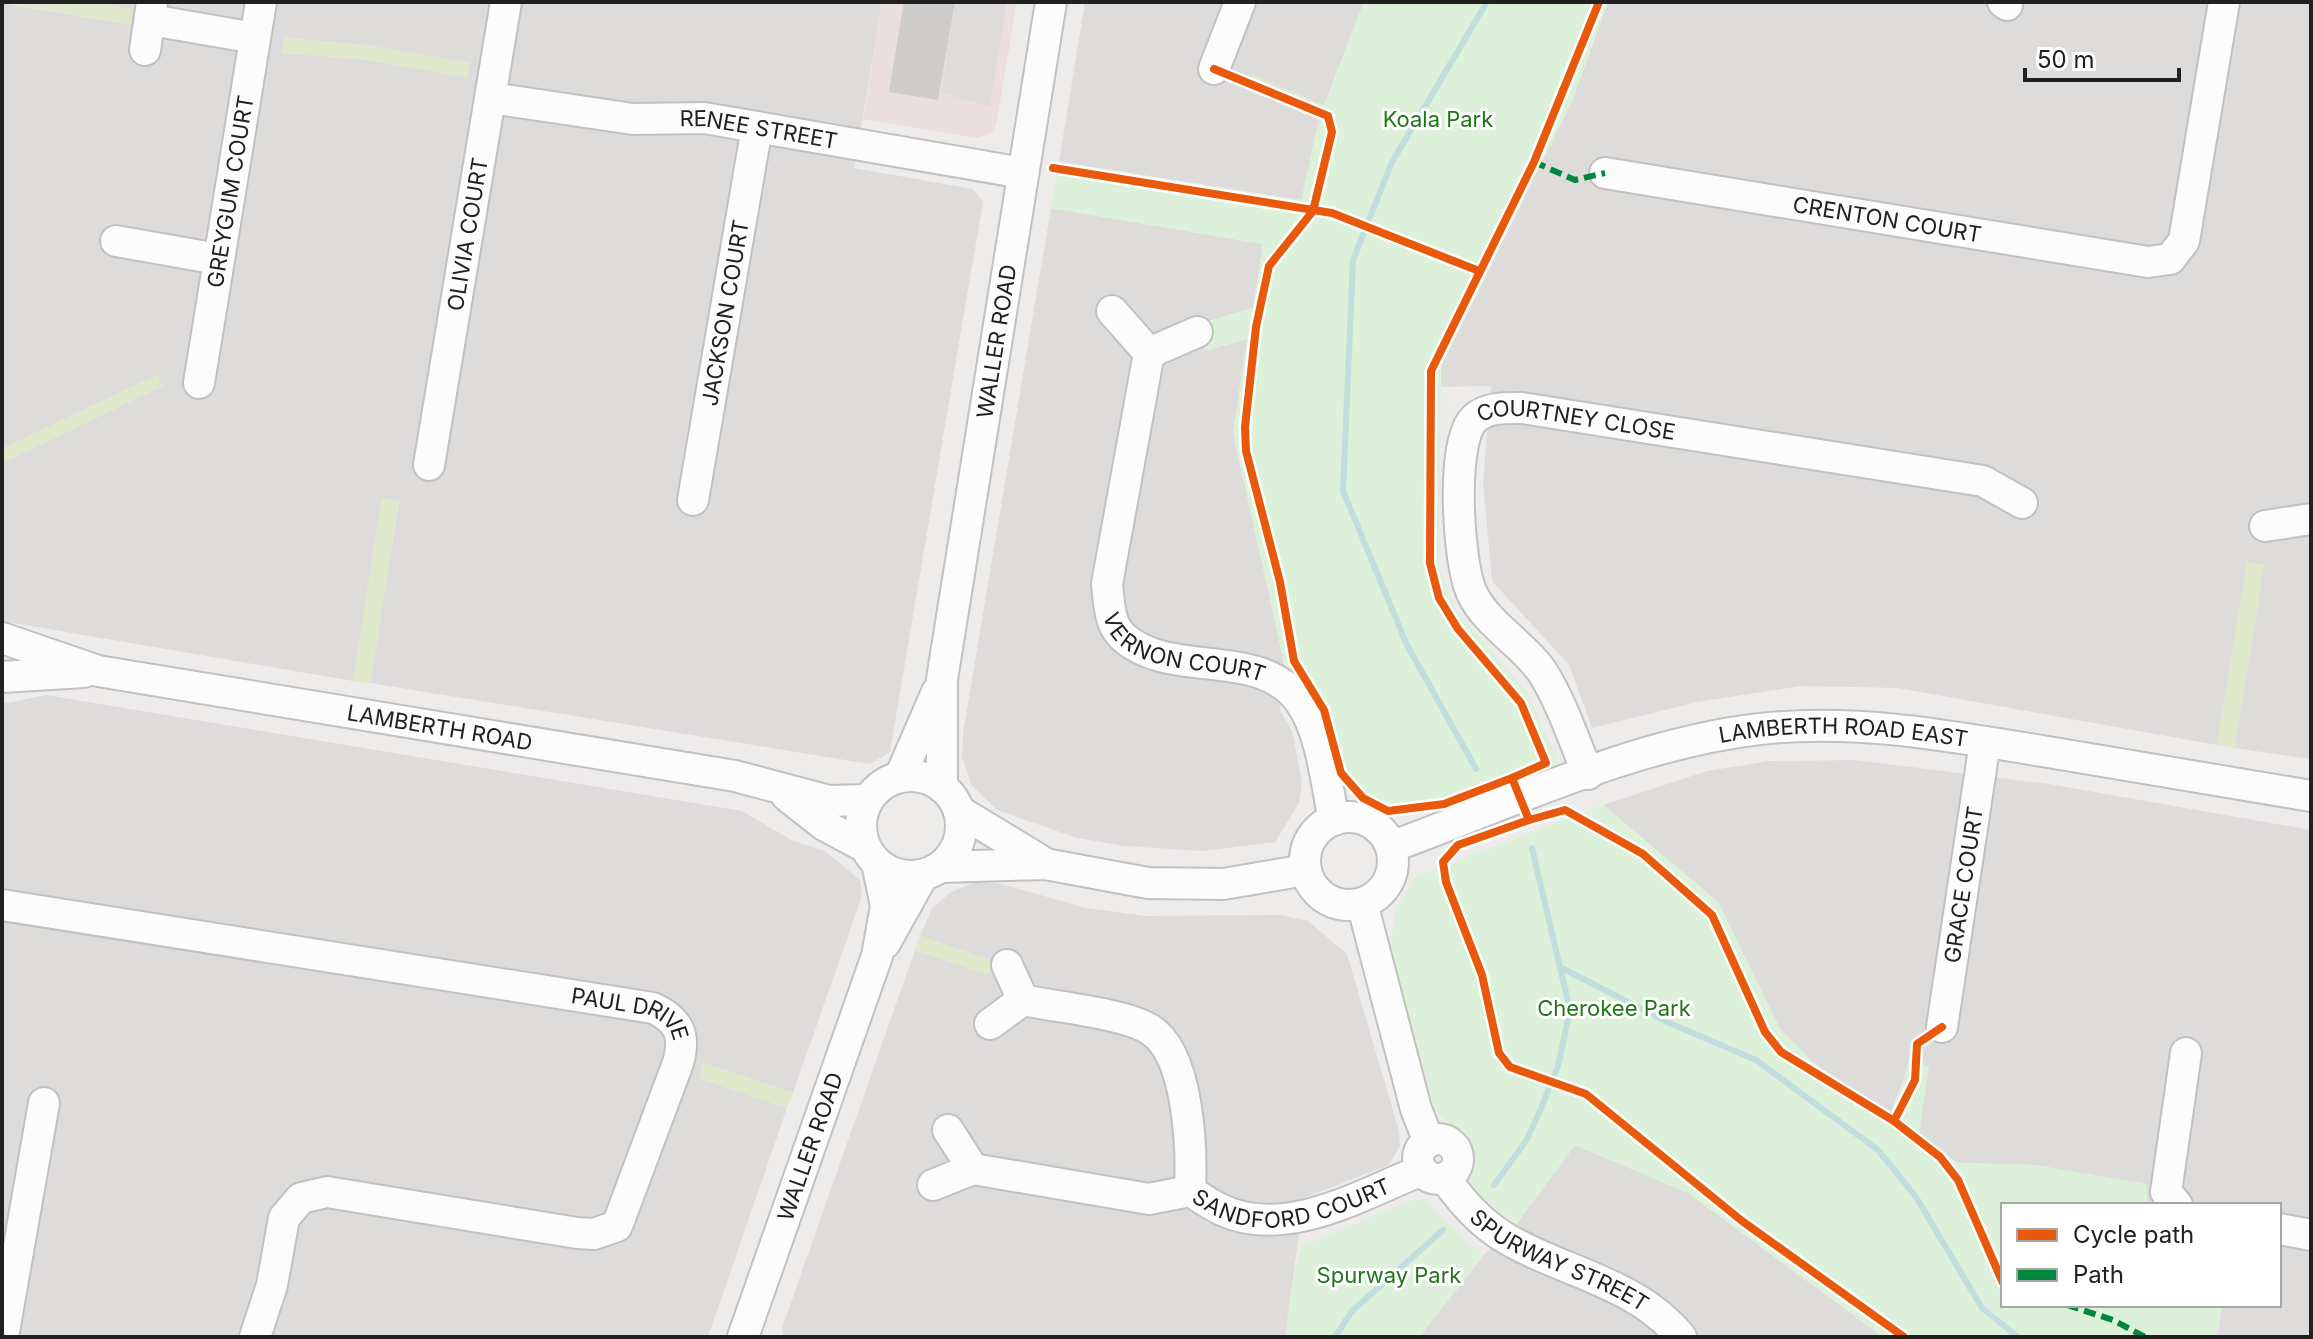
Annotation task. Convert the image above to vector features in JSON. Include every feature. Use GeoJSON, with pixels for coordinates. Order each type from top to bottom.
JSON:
{"type":"FeatureCollection","features":[{"type":"Feature","properties":{"kind":"street","name":"GREYGUM COURT"},"geometry":{"type":"LineString","coordinates":[[199,383],[261,2]]}},
{"type":"Feature","properties":{"kind":"street","name":"OLIVIA COURT"},"geometry":{"type":"LineString","coordinates":[[429,465],[506,2]]}},
{"type":"Feature","properties":{"kind":"street","name":"WALLER ROAD"},"geometry":{"type":"LineString","coordinates":[[951,799],[942,679],[1051,2]]}},
{"type":"Feature","properties":{"kind":"street"},"geometry":{"type":"LineString","coordinates":[[1214,69],[1240,2]]}},
{"type":"Feature","properties":{"kind":"street","name":"CRENTON COURT"},"geometry":{"type":"LineString","coordinates":[[1605,173],[2148,262],[2170,259],[2184,241],[2224,2]]}},
{"type":"Feature","properties":{"kind":"street"},"geometry":{"type":"LineString","coordinates":[[145,50],[152,11],[255,38]]}},
{"type":"Feature","properties":{"kind":"street","name":"RENEE STREET"},"geometry":{"type":"LineString","coordinates":[[491,98],[633,119],[704,118],[1023,173]]}},
{"type":"Feature","properties":{"kind":"street","name":"JACKSON COURT"},"geometry":{"type":"LineString","coordinates":[[693,500],[757,127]]}},
{"type":"Feature","properties":{"kind":"street"},"geometry":{"type":"LineString","coordinates":[[111,236],[218,259]]}},
{"type":"Feature","properties":{"kind":"street"},"geometry":{"type":"LineString","coordinates":[[1112,311],[1149,353],[1197,332]]}},
{"type":"Feature","properties":{"kind":"street","name":"VERNON COURT"},"geometry":{"type":"LineString","coordinates":[[1149,353],[1107,584],[1110,614],[1121,635],[1147,652],[1265,674],[1287,689],[1300,701],[1313,728],[1334,820]]}},
{"type":"Feature","properties":{"kind":"street","name":"COURTNEY CLOSE"},"geometry":{"type":"LineString","coordinates":[[1588,774],[1545,675],[1477,604],[1467,579],[1460,552],[1461,440],[1476,417],[1501,408],[1522,408],[1763,445],[1983,481],[2022,503]]}},
{"type":"Feature","properties":{"kind":"street"},"geometry":{"type":"LineString","coordinates":[[2265,526],[2311,519]]}},
{"type":"Feature","properties":{"kind":"street","name":"LAMBERTH ROAD"},"geometry":{"type":"LineString","coordinates":[[2,638],[98,671],[735,776],[829,801],[868,800]]}},
{"type":"Feature","properties":{"kind":"street","name":"LAMBERTH ROAD"},"geometry":{"type":"LineString","coordinates":[[2,677],[98,671]]}},
{"type":"Feature","properties":{"kind":"street","name":"WALLER ROAD"},"geometry":{"type":"LineString","coordinates":[[900,777],[942,679]]}},
{"type":"Feature","properties":{"kind":"street","name":"LAMBERTH ROAD EAST"},"geometry":{"type":"LineString","coordinates":[[1391,847],[1588,774],[1682,744],[1759,729],[1829,726],[1909,729],[2311,796]]}},
{"type":"Feature","properties":{"kind":"street","name":"GRACE COURT"},"geometry":{"type":"LineString","coordinates":[[1942,1027],[1985,742]]}},
{"type":"Feature","properties":{"kind":"street"},"geometry":{"type":"LineString","coordinates":[[1045,864],[922,777],[900,777],[876,790],[862,815],[871,855],[906,876],[932,871],[1045,864],[1148,883],[1223,884],[1306,870]]}},
{"type":"Feature","properties":{"kind":"street","name":"LAMBERTH ROAD"},"geometry":{"type":"LineString","coordinates":[[779,790],[824,825],[871,855]]}},
{"type":"Feature","properties":{"kind":"street"},"geometry":{"type":"LineString","coordinates":[[932,871],[959,842],[951,799]]}},
{"type":"Feature","properties":{"kind":"street"},"geometry":{"type":"LineString","coordinates":[[1362,819],[1375,825],[1391,847],[1393,861],[1385,887],[1362,903],[1348,905],[1321,895],[1306,870],[1306,854],[1311,840],[1334,820],[1362,819]]}},
{"type":"Feature","properties":{"kind":"street","name":"WALLER ROAD"},"geometry":{"type":"LineString","coordinates":[[743,1337],[877,956],[886,906],[871,855]]}},
{"type":"Feature","properties":{"kind":"street","name":"WALLER ROAD"},"geometry":{"type":"LineString","coordinates":[[877,956],[932,871]]}},
{"type":"Feature","properties":{"kind":"street","name":"SPURWAY STREET"},"geometry":{"type":"LineString","coordinates":[[1362,903],[1432,1163],[1467,1210],[1494,1231],[1522,1248],[1610,1284],[1664,1318],[1681,1337]]}},
{"type":"Feature","properties":{"kind":"street","name":"PAUL DRIVE"},"geometry":{"type":"LineString","coordinates":[[2,905],[653,1008],[676,1023],[682,1036],[678,1063],[617,1226],[594,1234],[577,1233],[327,1192],[311,1194],[291,1206],[284,1218],[272,1285],[255,1337]]}},
{"type":"Feature","properties":{"kind":"street"},"geometry":{"type":"LineString","coordinates":[[1007,965],[1023,1000]]}},
{"type":"Feature","properties":{"kind":"street"},"geometry":{"type":"LineString","coordinates":[[990,1024],[1023,1000],[1136,1023],[1157,1034],[1170,1053],[1185,1103],[1191,1155],[1190,1191]]}},
{"type":"Feature","properties":{"kind":"street"},"geometry":{"type":"LineString","coordinates":[[2175,1203],[2166,1192],[2186,1053]]}},
{"type":"Feature","properties":{"kind":"street"},"geometry":{"type":"LineString","coordinates":[[3,1337],[44,1103]]}},
{"type":"Feature","properties":{"kind":"street"},"geometry":{"type":"LineString","coordinates":[[933,1185],[973,1169],[948,1130]]}},
{"type":"Feature","properties":{"kind":"street","name":"SANDFORD COURT"},"geometry":{"type":"LineString","coordinates":[[973,1169],[1149,1199],[1190,1191],[1224,1211],[1279,1219],[1317,1212],[1432,1163]]}},
{"type":"Feature","properties":{"kind":"street"},"geometry":{"type":"LineString","coordinates":[[2281,1229],[2311,1235]]}},
{"type":"Feature","properties":{"kind":"shaded area"},"geometry":{"type":"Polygon","coordinates":[[[89,2],[882,2],[854,168],[973,189],[983,201],[890,752],[870,764],[370,683],[399,502],[382,499],[353,681],[2,621],[2,463],[162,386],[157,375],[2,449],[2,3],[130,25],[132,9],[89,2]],[[285,38],[282,53],[362,59],[467,77],[470,63],[365,45],[285,38]]]}},
{"type":"Feature","properties":{"kind":"shaded area"},"geometry":{"type":"Polygon","coordinates":[[[882,2],[1017,2],[996,126],[990,134],[977,138],[863,119],[882,2]]]}},
{"type":"Feature","properties":{"kind":"shaded area"},"geometry":{"type":"Polygon","coordinates":[[[956,2],[1007,2],[990,107],[941,92],[956,2]]]}},
{"type":"Feature","properties":{"kind":"shaded area"},"geometry":{"type":"Polygon","coordinates":[[[1085,2],[1364,2],[1324,105],[1252,75],[1246,89],[1319,119],[1302,200],[1059,162],[1085,2]]]}},
{"type":"Feature","properties":{"kind":"shaded area"},"geometry":{"type":"Polygon","coordinates":[[[1608,2],[2311,2],[2311,759],[2234,748],[2264,565],[2248,562],[2217,745],[1898,688],[1801,686],[1697,702],[1592,728],[1569,665],[1492,581],[1483,483],[1491,386],[1441,387],[1441,366],[1572,101],[1608,2]]]}},
{"type":"Feature","properties":{"kind":"shaded area"},"geometry":{"type":"Polygon","coordinates":[[[1051,208],[1263,244],[1253,308],[1198,324],[1248,339],[1233,432],[1285,667],[1280,710],[1292,731],[1302,781],[1299,803],[1275,842],[1203,851],[1125,846],[1077,838],[997,810],[972,786],[962,757],[963,733],[1051,208]]]}},
{"type":"Feature","properties":{"kind":"shaded area"},"geometry":{"type":"Polygon","coordinates":[[[46,695],[742,811],[793,841],[825,851],[860,880],[862,896],[793,1093],[704,1063],[699,1078],[787,1108],[708,1337],[2,1337],[2,704],[46,695]]]}},
{"type":"Feature","properties":{"kind":"shaded area"},"geometry":{"type":"Polygon","coordinates":[[[1855,760],[2049,784],[2311,830],[2311,1337],[2217,1337],[2222,1307],[2281,1307],[2281,1203],[2148,1203],[2145,1184],[2035,1165],[1958,1163],[1919,1136],[1910,1061],[1890,1116],[1814,1063],[1780,1029],[1718,902],[1603,805],[1707,771],[1769,761],[1855,760]]]}},
{"type":"Feature","properties":{"kind":"shaded area"},"geometry":{"type":"Polygon","coordinates":[[[973,883],[998,883],[1086,908],[1145,916],[1282,915],[1308,921],[1347,954],[1399,1131],[1400,1146],[1389,1165],[1304,1198],[1285,1337],[783,1337],[782,1328],[915,950],[988,974],[992,961],[920,936],[932,908],[951,892],[973,883]]]}},
{"type":"Feature","properties":{"kind":"shaded area"},"geometry":{"type":"Polygon","coordinates":[[[1575,1145],[1688,1193],[1883,1337],[1419,1337],[1485,1254],[1517,1223],[1575,1145]]]}},
{"type":"Feature","properties":{"kind":"green space"},"geometry":{"type":"Polygon","coordinates":[[[2,2],[89,2],[133,9],[130,25],[2,2]]]}},
{"type":"Feature","properties":{"kind":"green space","name":"Koala Park"},"geometry":{"type":"Polygon","coordinates":[[[1364,2],[1608,2],[1572,101],[1441,366],[1439,568],[1456,610],[1527,692],[1559,763],[1443,806],[1397,817],[1361,802],[1336,782],[1322,720],[1285,667],[1233,432],[1247,339],[1206,351],[1197,325],[1253,308],[1263,244],[1051,208],[1059,162],[1301,200],[1319,119],[1364,2]]]}},
{"type":"Feature","properties":{"kind":"green space"},"geometry":{"type":"Polygon","coordinates":[[[284,38],[365,45],[470,63],[467,78],[362,59],[281,53],[284,38]]]}},
{"type":"Feature","properties":{"kind":"green space"},"geometry":{"type":"Polygon","coordinates":[[[1252,75],[1324,105],[1319,119],[1246,89],[1252,75]]]}},
{"type":"Feature","properties":{"kind":"green space"},"geometry":{"type":"Polygon","coordinates":[[[157,375],[163,386],[2,463],[2,449],[157,375]]]}},
{"type":"Feature","properties":{"kind":"green space"},"geometry":{"type":"Polygon","coordinates":[[[382,498],[399,501],[370,683],[353,681],[382,498]]]}},
{"type":"Feature","properties":{"kind":"green space"},"geometry":{"type":"Polygon","coordinates":[[[2247,562],[2264,565],[2234,748],[2217,745],[2247,562]]]}},
{"type":"Feature","properties":{"kind":"green space","name":"Cherokee Park"},"geometry":{"type":"Polygon","coordinates":[[[1603,805],[1718,902],[1780,1029],[1814,1063],[1890,1116],[1910,1060],[1929,1066],[1919,1136],[1958,1163],[2035,1165],[2146,1184],[2148,1203],[2001,1203],[2001,1307],[2222,1307],[2217,1337],[1883,1337],[1688,1193],[1575,1145],[1517,1223],[1469,1190],[1467,1138],[1435,1111],[1390,949],[1395,911],[1415,877],[1603,805]]]}},
{"type":"Feature","properties":{"kind":"green space"},"geometry":{"type":"Polygon","coordinates":[[[920,936],[993,961],[988,975],[915,950],[920,936]]]}},
{"type":"Feature","properties":{"kind":"green space"},"geometry":{"type":"Polygon","coordinates":[[[704,1063],[793,1093],[787,1108],[699,1078],[704,1063]]]}},
{"type":"Feature","properties":{"kind":"green space","name":"Spurway Park"},"geometry":{"type":"Polygon","coordinates":[[[1424,1199],[1468,1243],[1485,1254],[1419,1337],[1285,1337],[1299,1247],[1409,1201],[1424,1199]]]}},
{"type":"Feature","properties":{"kind":"building"},"geometry":{"type":"Polygon","coordinates":[[[904,2],[955,2],[938,100],[889,92],[904,2]]]}},
{"type":"Feature","properties":{"kind":"waterway"},"geometry":{"type":"LineString","coordinates":[[1476,769],[1407,645],[1343,491],[1353,260],[1392,162],[1487,2]]}},
{"type":"Feature","properties":{"kind":"waterway"},"geometry":{"type":"LineString","coordinates":[[1494,1185],[1526,1141],[1540,1111],[1558,1066],[1570,1010],[1532,848]]}},
{"type":"Feature","properties":{"kind":"waterway"},"geometry":{"type":"LineString","coordinates":[[1560,967],[1667,1022],[1756,1060],[1878,1150],[1916,1197],[1982,1308],[2018,1337]]}},
{"type":"Feature","properties":{"kind":"waterway"},"geometry":{"type":"LineString","coordinates":[[1335,1337],[1352,1311],[1443,1230]]}},
{"type":"Feature","properties":{"kind":"marked path"},"geometry":{"type":"LineString","coordinates":[[1534,162],[1575,180],[1605,173]]}},
{"type":"Feature","properties":{"kind":"marked path"},"geometry":{"type":"LineString","coordinates":[[2073,1307],[2113,1320],[2145,1337]]}},
{"type":"Feature","properties":{"kind":"cycle path"},"geometry":{"type":"LineString","coordinates":[[1599,2],[1534,162],[1431,371],[1430,563],[1439,598],[1458,629],[1521,703],[1546,763],[1512,778],[1529,820],[1565,810],[1643,854],[1712,915],[1765,1032],[1781,1052],[1894,1121],[1940,1157],[1958,1180],[2001,1278]]}},
{"type":"Feature","properties":{"kind":"cycle path"},"geometry":{"type":"LineString","coordinates":[[1214,69],[1328,116],[1332,132],[1313,211],[1269,266],[1256,327],[1245,427],[1246,451],[1280,582],[1294,661],[1324,710],[1341,773],[1363,798],[1388,811],[1444,804],[1512,778]]}},
{"type":"Feature","properties":{"kind":"cycle path"},"geometry":{"type":"LineString","coordinates":[[1053,168],[1332,213],[1479,271]]}},
{"type":"Feature","properties":{"kind":"cycle path"},"geometry":{"type":"LineString","coordinates":[[1529,820],[1458,845],[1443,862],[1446,882],[1482,975],[1499,1053],[1510,1067],[1586,1094],[1742,1221],[1904,1337]]}},
{"type":"Feature","properties":{"kind":"cycle path"},"geometry":{"type":"LineString","coordinates":[[1894,1121],[1915,1080],[1917,1044],[1942,1027]]}}]}
